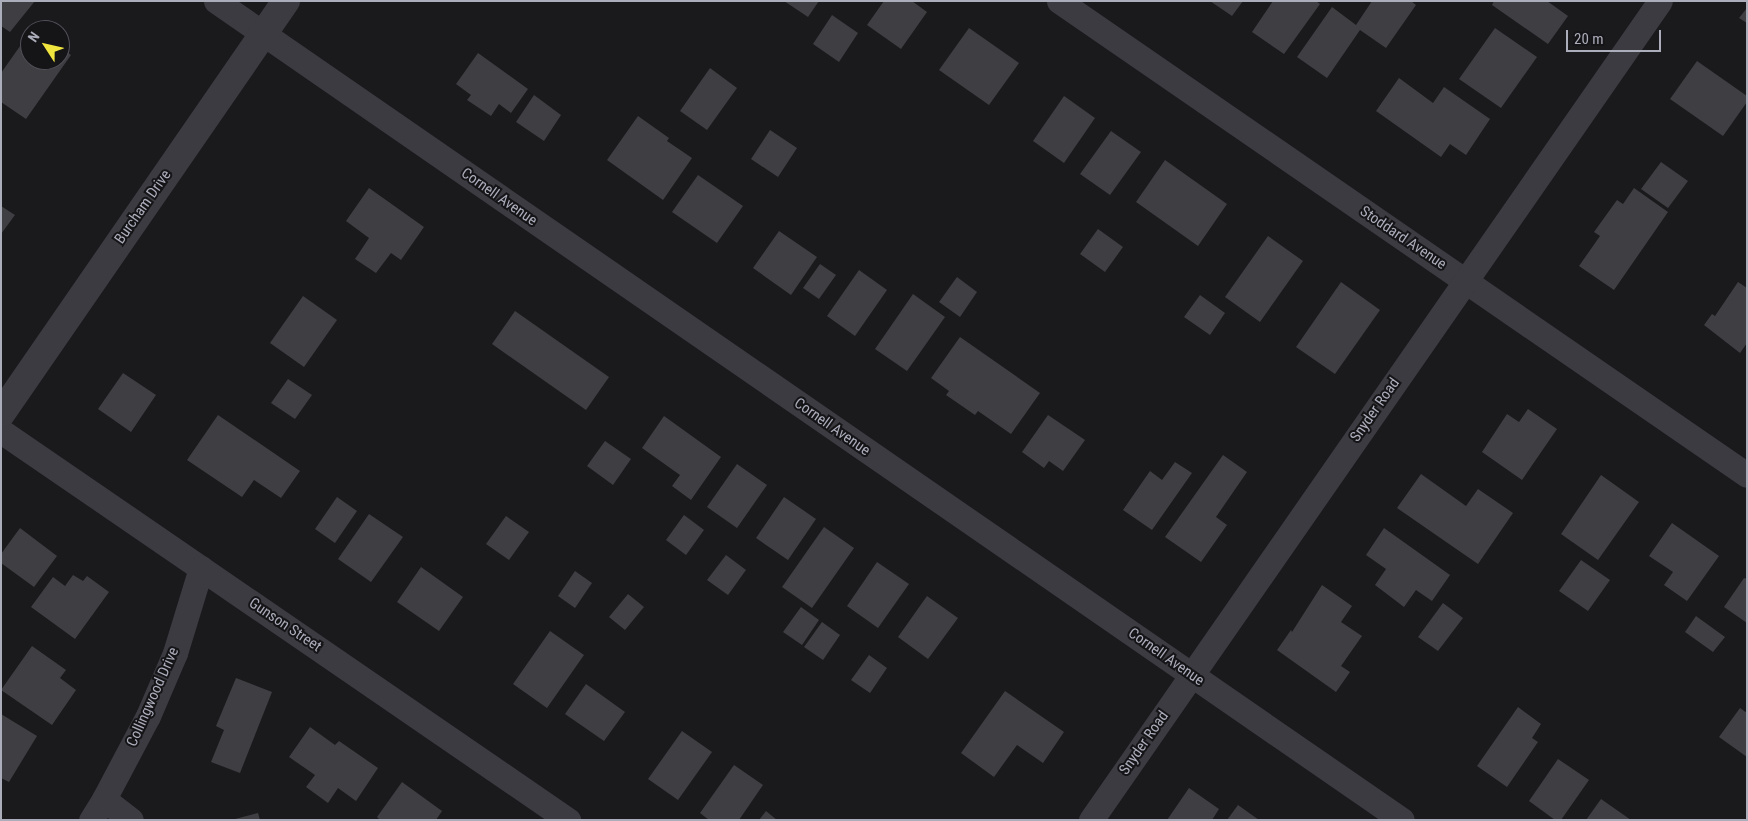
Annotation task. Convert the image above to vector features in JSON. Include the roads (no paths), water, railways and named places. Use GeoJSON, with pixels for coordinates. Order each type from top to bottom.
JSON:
{"type":"FeatureCollection","features":[{"type":"Feature","properties":{"kind":"street","name":"Cornell Avenue"},"geometry":{"type":"LineString","coordinates":[[216,1],[1402,820]]}},
{"type":"Feature","properties":{"kind":"street","name":"Burcham Drive"},"geometry":{"type":"LineString","coordinates":[[1,414],[286,1]]}},
{"type":"Feature","properties":{"kind":"street","name":"Stoddard Avenue"},"geometry":{"type":"LineString","coordinates":[[1059,1],[1747,475]]}},
{"type":"Feature","properties":{"kind":"street","name":"Snyder Road"},"geometry":{"type":"LineString","coordinates":[[1091,820],[1660,1]]}},
{"type":"Feature","properties":{"kind":"street","name":"Gunson Street"},"geometry":{"type":"LineString","coordinates":[[1,431],[568,820]]}},
{"type":"Feature","properties":{"kind":"street","name":"Collingwood Drive"},"geometry":{"type":"LineString","coordinates":[[91,820],[148,716],[175,653],[201,568]]}},
{"type":"Feature","properties":{"kind":"street"},"geometry":{"type":"LineString","coordinates":[[104,799],[131,820]]}}]}
